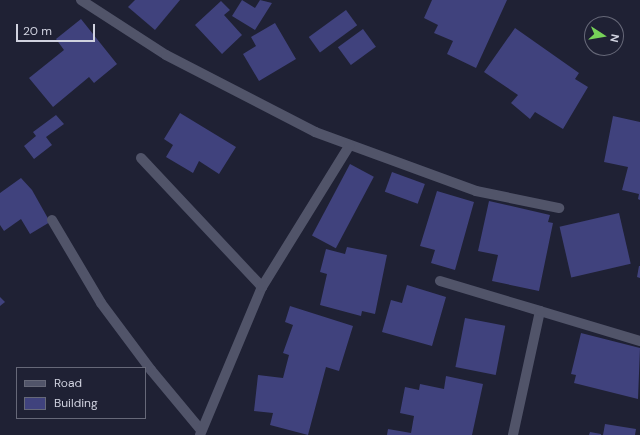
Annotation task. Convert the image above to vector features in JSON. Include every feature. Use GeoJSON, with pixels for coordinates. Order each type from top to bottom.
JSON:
{"type":"FeatureCollection","features":[{"type":"Feature","properties":{"kind":"street"},"geometry":{"type":"LineString","coordinates":[[81,0],[166,55],[315,132],[349,146],[476,191],[559,208]]}},
{"type":"Feature","properties":{"kind":"street"},"geometry":{"type":"LineString","coordinates":[[52,220],[101,304],[151,370],[201,432],[262,287],[349,146]]}},
{"type":"Feature","properties":{"kind":"street"},"geometry":{"type":"LineString","coordinates":[[141,158],[262,287]]}},
{"type":"Feature","properties":{"kind":"street"},"geometry":{"type":"LineString","coordinates":[[440,280],[640,341]]}},
{"type":"Feature","properties":{"kind":"street"},"geometry":{"type":"LineString","coordinates":[[513,435],[540,311]]}},
{"type":"Feature","properties":{"kind":"building"},"geometry":{"type":"Polygon","coordinates":[[[135,0],[180,0],[155,30],[128,7],[135,0]]]}},
{"type":"Feature","properties":{"kind":"building"},"geometry":{"type":"Polygon","coordinates":[[[242,0],[255,8],[260,0],[272,3],[255,30],[232,16],[242,0]]]}},
{"type":"Feature","properties":{"kind":"building"},"geometry":{"type":"Polygon","coordinates":[[[432,0],[507,0],[476,68],[447,54],[453,41],[434,33],[438,25],[424,18],[432,0]]]}},
{"type":"Feature","properties":{"kind":"building"},"geometry":{"type":"Polygon","coordinates":[[[221,1],[230,10],[224,15],[242,35],[222,54],[195,25],[221,1]]]}},
{"type":"Feature","properties":{"kind":"building"},"geometry":{"type":"Polygon","coordinates":[[[346,10],[357,25],[320,52],[309,37],[346,10]]]}},
{"type":"Feature","properties":{"kind":"building"},"geometry":{"type":"Polygon","coordinates":[[[81,19],[117,64],[94,83],[89,77],[53,107],[29,78],[64,50],[56,39],[81,19]]]}},
{"type":"Feature","properties":{"kind":"building"},"geometry":{"type":"Polygon","coordinates":[[[275,23],[296,59],[259,81],[243,54],[256,46],[251,37],[275,23]]]}},
{"type":"Feature","properties":{"kind":"building"},"geometry":{"type":"Polygon","coordinates":[[[515,28],[579,73],[575,79],[588,87],[563,129],[535,112],[530,119],[511,103],[518,95],[484,72],[515,28]]]}},
{"type":"Feature","properties":{"kind":"building"},"geometry":{"type":"Polygon","coordinates":[[[363,29],[376,47],[351,65],[338,47],[363,29]]]}},
{"type":"Feature","properties":{"kind":"building"},"geometry":{"type":"Polygon","coordinates":[[[180,113],[236,147],[219,174],[199,161],[193,173],[166,157],[173,145],[164,139],[180,113]]]}},
{"type":"Feature","properties":{"kind":"building"},"geometry":{"type":"Polygon","coordinates":[[[56,115],[64,124],[46,137],[52,145],[34,159],[24,146],[36,136],[33,132],[56,115]]]}},
{"type":"Feature","properties":{"kind":"building"},"geometry":{"type":"Polygon","coordinates":[[[613,116],[640,122],[640,200],[638,199],[639,194],[622,190],[628,167],[604,162],[613,116]]]}},
{"type":"Feature","properties":{"kind":"building"},"geometry":{"type":"Polygon","coordinates":[[[350,164],[374,177],[336,248],[312,236],[350,164]]]}},
{"type":"Feature","properties":{"kind":"building"},"geometry":{"type":"Polygon","coordinates":[[[392,172],[425,184],[418,204],[385,192],[392,172]]]}},
{"type":"Feature","properties":{"kind":"building"},"geometry":{"type":"Polygon","coordinates":[[[21,178],[32,190],[50,222],[30,234],[21,219],[4,231],[0,225],[0,193],[21,178]]]}},
{"type":"Feature","properties":{"kind":"building"},"geometry":{"type":"Polygon","coordinates":[[[437,191],[474,202],[455,270],[431,263],[435,250],[420,246],[437,191]]]}},
{"type":"Feature","properties":{"kind":"building"},"geometry":{"type":"Polygon","coordinates":[[[489,201],[550,215],[548,222],[553,223],[539,291],[492,281],[498,255],[478,251],[489,201]]]}},
{"type":"Feature","properties":{"kind":"building"},"geometry":{"type":"Polygon","coordinates":[[[619,213],[631,264],[571,277],[560,227],[619,213]]]}},
{"type":"Feature","properties":{"kind":"building"},"geometry":{"type":"Polygon","coordinates":[[[347,247],[387,255],[375,314],[362,311],[361,316],[320,305],[327,274],[320,272],[326,249],[345,254],[347,247]]]}},
{"type":"Feature","properties":{"kind":"building"},"geometry":{"type":"Polygon","coordinates":[[[640,266],[640,278],[637,277],[640,266]]]}},
{"type":"Feature","properties":{"kind":"building"},"geometry":{"type":"Polygon","coordinates":[[[407,285],[446,297],[432,346],[382,332],[391,300],[402,303],[407,285]]]}},
{"type":"Feature","properties":{"kind":"building"},"geometry":{"type":"Polygon","coordinates":[[[0,297],[5,302],[0,306],[0,297]]]}},
{"type":"Feature","properties":{"kind":"building"},"geometry":{"type":"Polygon","coordinates":[[[290,306],[353,326],[339,371],[326,367],[308,435],[270,425],[273,413],[254,411],[258,375],[283,378],[289,355],[283,353],[293,325],[285,322],[290,306]]]}},
{"type":"Feature","properties":{"kind":"building"},"geometry":{"type":"Polygon","coordinates":[[[465,318],[505,326],[496,375],[455,367],[465,318]]]}},
{"type":"Feature","properties":{"kind":"building"},"geometry":{"type":"Polygon","coordinates":[[[581,333],[640,348],[638,399],[574,383],[576,375],[571,374],[581,333]]]}},
{"type":"Feature","properties":{"kind":"building"},"geometry":{"type":"Polygon","coordinates":[[[446,376],[483,384],[472,435],[387,435],[388,429],[411,433],[414,416],[400,413],[405,387],[419,390],[420,384],[444,389],[446,376]]]}},
{"type":"Feature","properties":{"kind":"building"},"geometry":{"type":"Polygon","coordinates":[[[605,424],[636,429],[635,435],[603,435],[605,424]]]}},
{"type":"Feature","properties":{"kind":"building"},"geometry":{"type":"Polygon","coordinates":[[[590,432],[601,434],[601,435],[589,435],[590,432]]]}}]}
